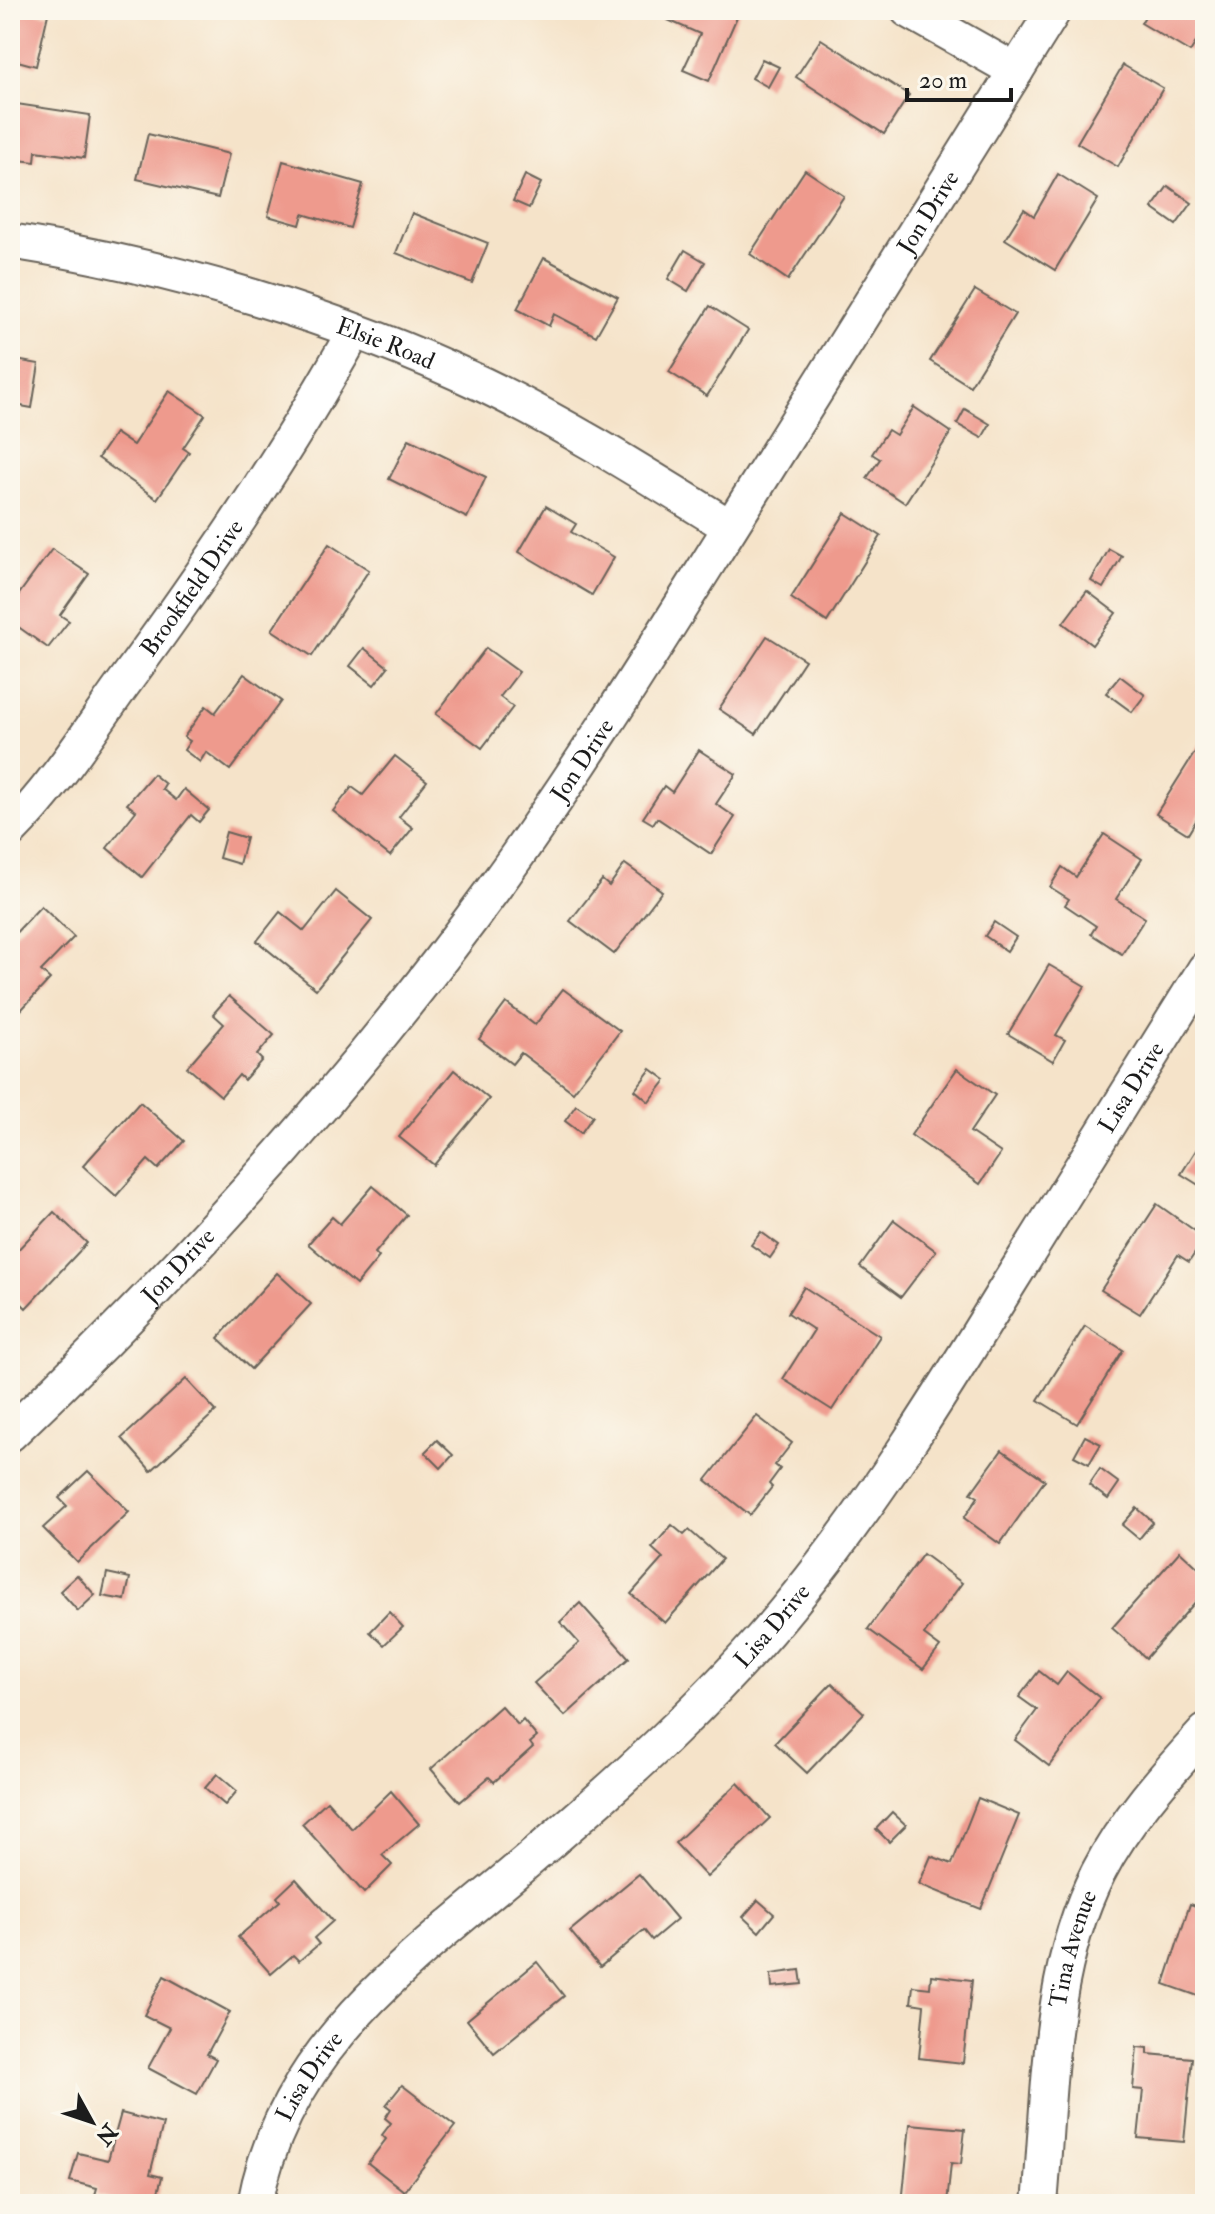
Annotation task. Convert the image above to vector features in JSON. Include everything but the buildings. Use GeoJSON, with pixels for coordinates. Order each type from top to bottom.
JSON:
{"type":"FeatureCollection","features":[{"type":"Feature","properties":{"kind":"street"},"geometry":{"type":"LineString","coordinates":[[908,10],[1016,71]]}},
{"type":"Feature","properties":{"kind":"street","name":"Jon Drive"},"geometry":{"type":"LineString","coordinates":[[10,1434],[214,1226],[397,1015],[495,886],[730,527],[1054,10]]}},
{"type":"Feature","properties":{"kind":"street","name":"Elsie Road"},"geometry":{"type":"LineString","coordinates":[[10,241],[64,250],[207,284],[354,332],[509,398],[577,434],[730,527]]}},
{"type":"Feature","properties":{"kind":"street","name":"Brookfield Drive"},"geometry":{"type":"LineString","coordinates":[[10,831],[63,767],[234,528],[311,410],[354,332]]}},
{"type":"Feature","properties":{"kind":"street","name":"Lisa Drive"},"geometry":{"type":"LineString","coordinates":[[255,2204],[274,2138],[296,2090],[325,2046],[360,2007],[625,1778],[715,1689],[794,1601],[867,1505],[934,1406],[1205,969]]}},
{"type":"Feature","properties":{"kind":"street","name":"Tina Avenue"},"geometry":{"type":"LineString","coordinates":[[1040,2204],[1060,1990],[1075,1930],[1097,1874],[1126,1827],[1205,1732]]}}]}
